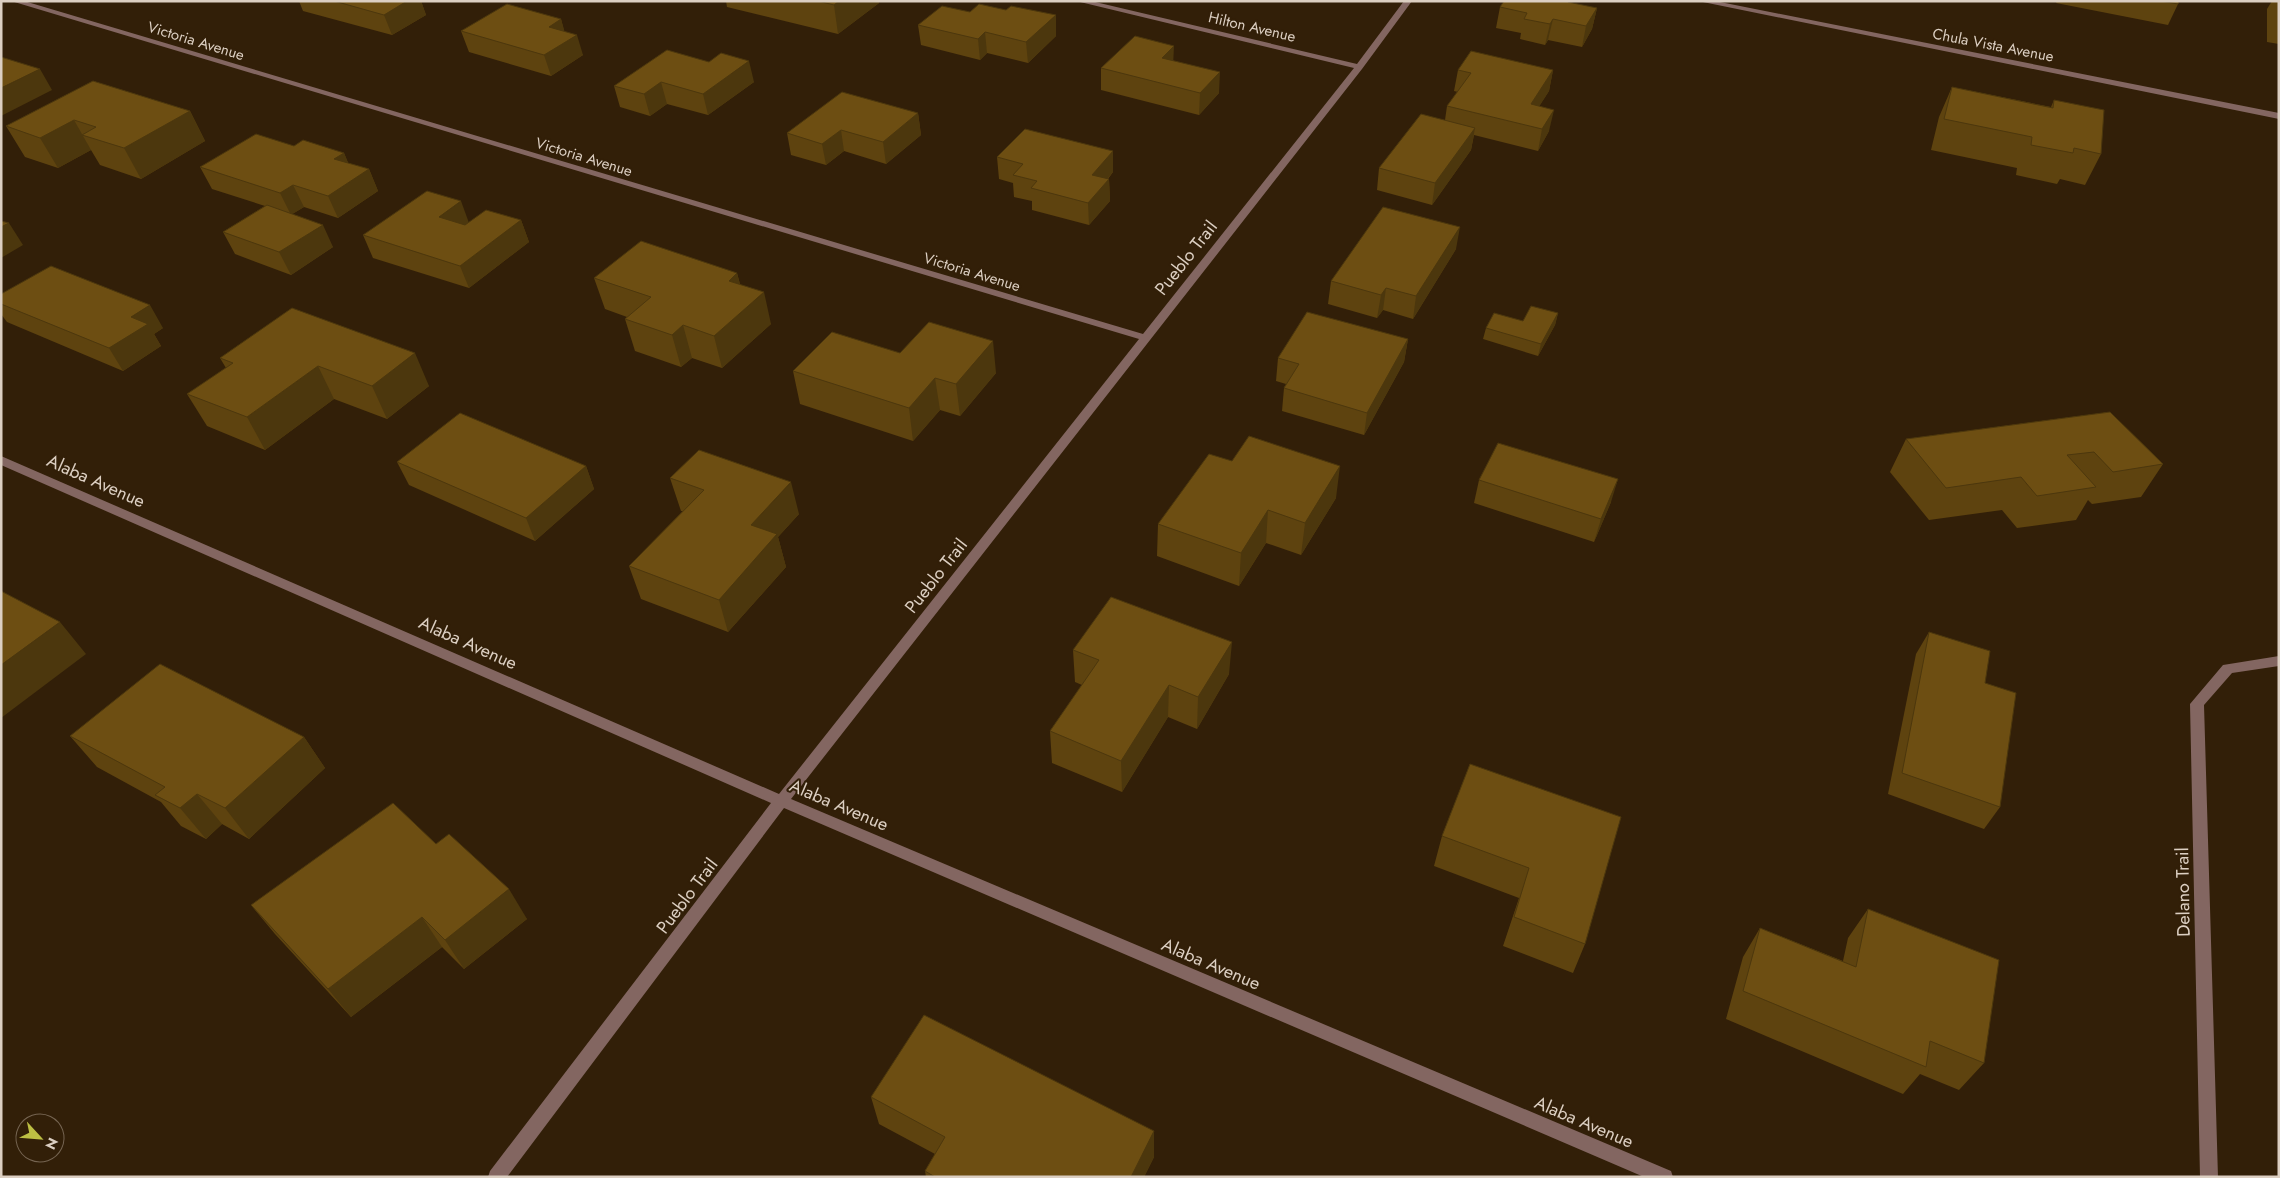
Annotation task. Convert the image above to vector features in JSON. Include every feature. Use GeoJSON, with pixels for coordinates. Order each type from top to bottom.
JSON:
{"type":"FeatureCollection","features":[{"type":"Feature","properties":{"kind":"street","name":"Victoria Avenue"},"geometry":{"type":"LineString","coordinates":[[16,1],[1145,338]]}},
{"type":"Feature","properties":{"kind":"street","name":"Hilton Avenue"},"geometry":{"type":"LineString","coordinates":[[1080,1],[1359,67]]}},
{"type":"Feature","properties":{"kind":"street","name":"Pueblo Trail"},"geometry":{"type":"LineString","coordinates":[[496,1177],[781,801],[1359,67],[1408,1]]}},
{"type":"Feature","properties":{"kind":"street","name":"Chula Vista Avenue"},"geometry":{"type":"LineString","coordinates":[[1702,1],[2279,116]]}},
{"type":"Feature","properties":{"kind":"street","name":"Alaba Avenue"},"geometry":{"type":"LineString","coordinates":[[1,460],[781,801],[1665,1177]]}},
{"type":"Feature","properties":{"kind":"street","name":"Delano Trail"},"geometry":{"type":"LineString","coordinates":[[2210,1177],[2197,704],[2228,670],[2279,661]]}},
{"type":"Feature","properties":{"kind":"building"},"geometry":{"type":"Polygon","coordinates":[[[334,1],[407,1],[384,15],[334,1]]]}},
{"type":"Feature","properties":{"kind":"building"},"geometry":{"type":"Polygon","coordinates":[[[818,1],[839,1],[834,5],[818,1]]]}},
{"type":"Feature","properties":{"kind":"building"},"geometry":{"type":"Polygon","coordinates":[[[1504,1],[1568,1],[1597,8],[1586,26],[1553,19],[1550,24],[1524,19],[1527,13],[1500,7],[1504,1]]]}},
{"type":"Feature","properties":{"kind":"building"},"geometry":{"type":"Polygon","coordinates":[[[2161,1],[2179,1],[2178,4],[2161,1]]]}},
{"type":"Feature","properties":{"kind":"building"},"geometry":{"type":"Polygon","coordinates":[[[507,4],[561,19],[549,27],[577,35],[544,55],[461,31],[507,4]]]}},
{"type":"Feature","properties":{"kind":"building"},"geometry":{"type":"Polygon","coordinates":[[[979,4],[1006,10],[1011,6],[1056,15],[1026,42],[985,32],[978,39],[918,25],[942,6],[970,12],[979,4]]]}},
{"type":"Feature","properties":{"kind":"building"},"geometry":{"type":"Polygon","coordinates":[[[1135,36],[1174,46],[1162,58],[1220,72],[1200,93],[1101,68],[1135,36]]]}},
{"type":"Feature","properties":{"kind":"building"},"geometry":{"type":"Polygon","coordinates":[[[667,50],[709,62],[721,53],[749,61],[703,94],[661,82],[644,94],[614,86],[667,50]]]}},
{"type":"Feature","properties":{"kind":"building"},"geometry":{"type":"Polygon","coordinates":[[[1471,51],[1553,70],[1531,104],[1554,110],[1542,129],[1447,106],[1471,73],[1458,70],[1471,51]]]}},
{"type":"Feature","properties":{"kind":"building"},"geometry":{"type":"Polygon","coordinates":[[[1,57],[40,69],[1,88],[1,57]]]}},
{"type":"Feature","properties":{"kind":"building"},"geometry":{"type":"Polygon","coordinates":[[[93,81],[190,111],[124,148],[82,135],[96,127],[74,120],[40,138],[6,126],[93,81]]]}},
{"type":"Feature","properties":{"kind":"building"},"geometry":{"type":"Polygon","coordinates":[[[1952,87],[2053,108],[2054,100],[2104,110],[2101,154],[2074,148],[2073,153],[2031,145],[2032,137],[1944,119],[1952,87]]]}},
{"type":"Feature","properties":{"kind":"building"},"geometry":{"type":"Polygon","coordinates":[[[842,92],[918,113],[883,142],[841,130],[822,144],[787,133],[842,92]]]}},
{"type":"Feature","properties":{"kind":"building"},"geometry":{"type":"Polygon","coordinates":[[[1421,114],[1475,128],[1435,183],[1379,168],[1421,114]]]}},
{"type":"Feature","properties":{"kind":"building"},"geometry":{"type":"Polygon","coordinates":[[[1025,129],[1113,151],[1092,175],[1109,179],[1088,203],[1031,188],[1037,181],[1013,175],[1023,164],[997,157],[1025,129]]]}},
{"type":"Feature","properties":{"kind":"building"},"geometry":{"type":"Polygon","coordinates":[[[256,134],[294,146],[303,140],[344,153],[334,159],[369,169],[328,196],[293,185],[280,193],[200,167],[256,134]]]}},
{"type":"Feature","properties":{"kind":"building"},"geometry":{"type":"Polygon","coordinates":[[[427,191],[461,201],[439,217],[465,225],[486,210],[521,220],[460,266],[363,235],[427,191]]]}},
{"type":"Feature","properties":{"kind":"building"},"geometry":{"type":"Polygon","coordinates":[[[267,205],[323,225],[279,252],[223,232],[267,205]]]}},
{"type":"Feature","properties":{"kind":"building"},"geometry":{"type":"Polygon","coordinates":[[[1383,207],[1460,227],[1416,296],[1386,288],[1381,295],[1331,281],[1383,207]]]}},
{"type":"Feature","properties":{"kind":"building"},"geometry":{"type":"Polygon","coordinates":[[[1,221],[9,223],[1,227],[1,221]]]}},
{"type":"Feature","properties":{"kind":"building"},"geometry":{"type":"Polygon","coordinates":[[[641,241],[737,273],[729,281],[764,292],[714,336],[683,325],[672,335],[625,319],[651,297],[594,278],[641,241]]]}},
{"type":"Feature","properties":{"kind":"building"},"geometry":{"type":"Polygon","coordinates":[[[51,266],[150,305],[131,317],[148,324],[109,348],[1,304],[1,294],[51,266]]]}},
{"type":"Feature","properties":{"kind":"building"},"geometry":{"type":"Polygon","coordinates":[[[1531,306],[1558,313],[1541,344],[1486,328],[1494,313],[1523,321],[1531,306]]]}},
{"type":"Feature","properties":{"kind":"building"},"geometry":{"type":"Polygon","coordinates":[[[292,308],[415,353],[372,386],[318,366],[247,417],[187,394],[233,363],[220,358],[292,308]]]}},
{"type":"Feature","properties":{"kind":"building"},"geometry":{"type":"Polygon","coordinates":[[[1307,312],[1408,339],[1367,413],[1284,388],[1299,364],[1278,358],[1307,312]]]}},
{"type":"Feature","properties":{"kind":"building"},"geometry":{"type":"Polygon","coordinates":[[[929,322],[993,341],[956,384],[935,378],[909,408],[793,371],[832,332],[900,353],[929,322]]]}},
{"type":"Feature","properties":{"kind":"building"},"geometry":{"type":"Polygon","coordinates":[[[2110,412],[2163,464],[2113,472],[2094,452],[2067,455],[2096,487],[2037,496],[2021,477],[1946,488],[1906,439],[2110,412]]]}},
{"type":"Feature","properties":{"kind":"building"},"geometry":{"type":"Polygon","coordinates":[[[460,413],[586,466],[526,518],[397,462],[460,413]]]}},
{"type":"Feature","properties":{"kind":"building"},"geometry":{"type":"Polygon","coordinates":[[[1249,436],[1340,466],[1305,523],[1268,510],[1241,553],[1158,524],[1209,454],[1232,461],[1249,436]]]}},
{"type":"Feature","properties":{"kind":"building"},"geometry":{"type":"Polygon","coordinates":[[[1498,443],[1618,479],[1601,519],[1479,480],[1498,443]]]}},
{"type":"Feature","properties":{"kind":"building"},"geometry":{"type":"Polygon","coordinates":[[[699,450],[791,482],[751,525],[777,534],[719,600],[629,566],[704,490],[670,478],[699,450]]]}},
{"type":"Feature","properties":{"kind":"building"},"geometry":{"type":"Polygon","coordinates":[[[1,591],[60,622],[1,665],[1,591]]]}},
{"type":"Feature","properties":{"kind":"building"},"geometry":{"type":"Polygon","coordinates":[[[1111,597],[1232,642],[1198,697],[1169,685],[1121,761],[1050,731],[1099,660],[1073,650],[1111,597]]]}},
{"type":"Feature","properties":{"kind":"building"},"geometry":{"type":"Polygon","coordinates":[[[1929,632],[1990,651],[1985,683],[2016,693],[2000,807],[1902,773],[1929,632]]]}},
{"type":"Feature","properties":{"kind":"building"},"geometry":{"type":"Polygon","coordinates":[[[160,664],[304,737],[225,808],[197,794],[180,808],[155,795],[165,787],[70,736],[160,664]]]}},
{"type":"Feature","properties":{"kind":"building"},"geometry":{"type":"Polygon","coordinates":[[[1470,764],[1621,817],[1585,944],[1514,917],[1529,868],[1442,836],[1470,764]]]}},
{"type":"Feature","properties":{"kind":"building"},"geometry":{"type":"Polygon","coordinates":[[[393,803],[436,844],[449,834],[509,889],[445,940],[422,917],[328,989],[251,905],[393,803]]]}},
{"type":"Feature","properties":{"kind":"building"},"geometry":{"type":"Polygon","coordinates":[[[1868,909],[1999,960],[1984,1063],[1930,1041],[1926,1067],[1743,991],[1760,928],[1856,967],[1868,909]]]}},
{"type":"Feature","properties":{"kind":"building"},"geometry":{"type":"Polygon","coordinates":[[[924,1015],[1154,1131],[1131,1177],[935,1177],[925,1171],[945,1137],[871,1097],[924,1015]]]}}]}
